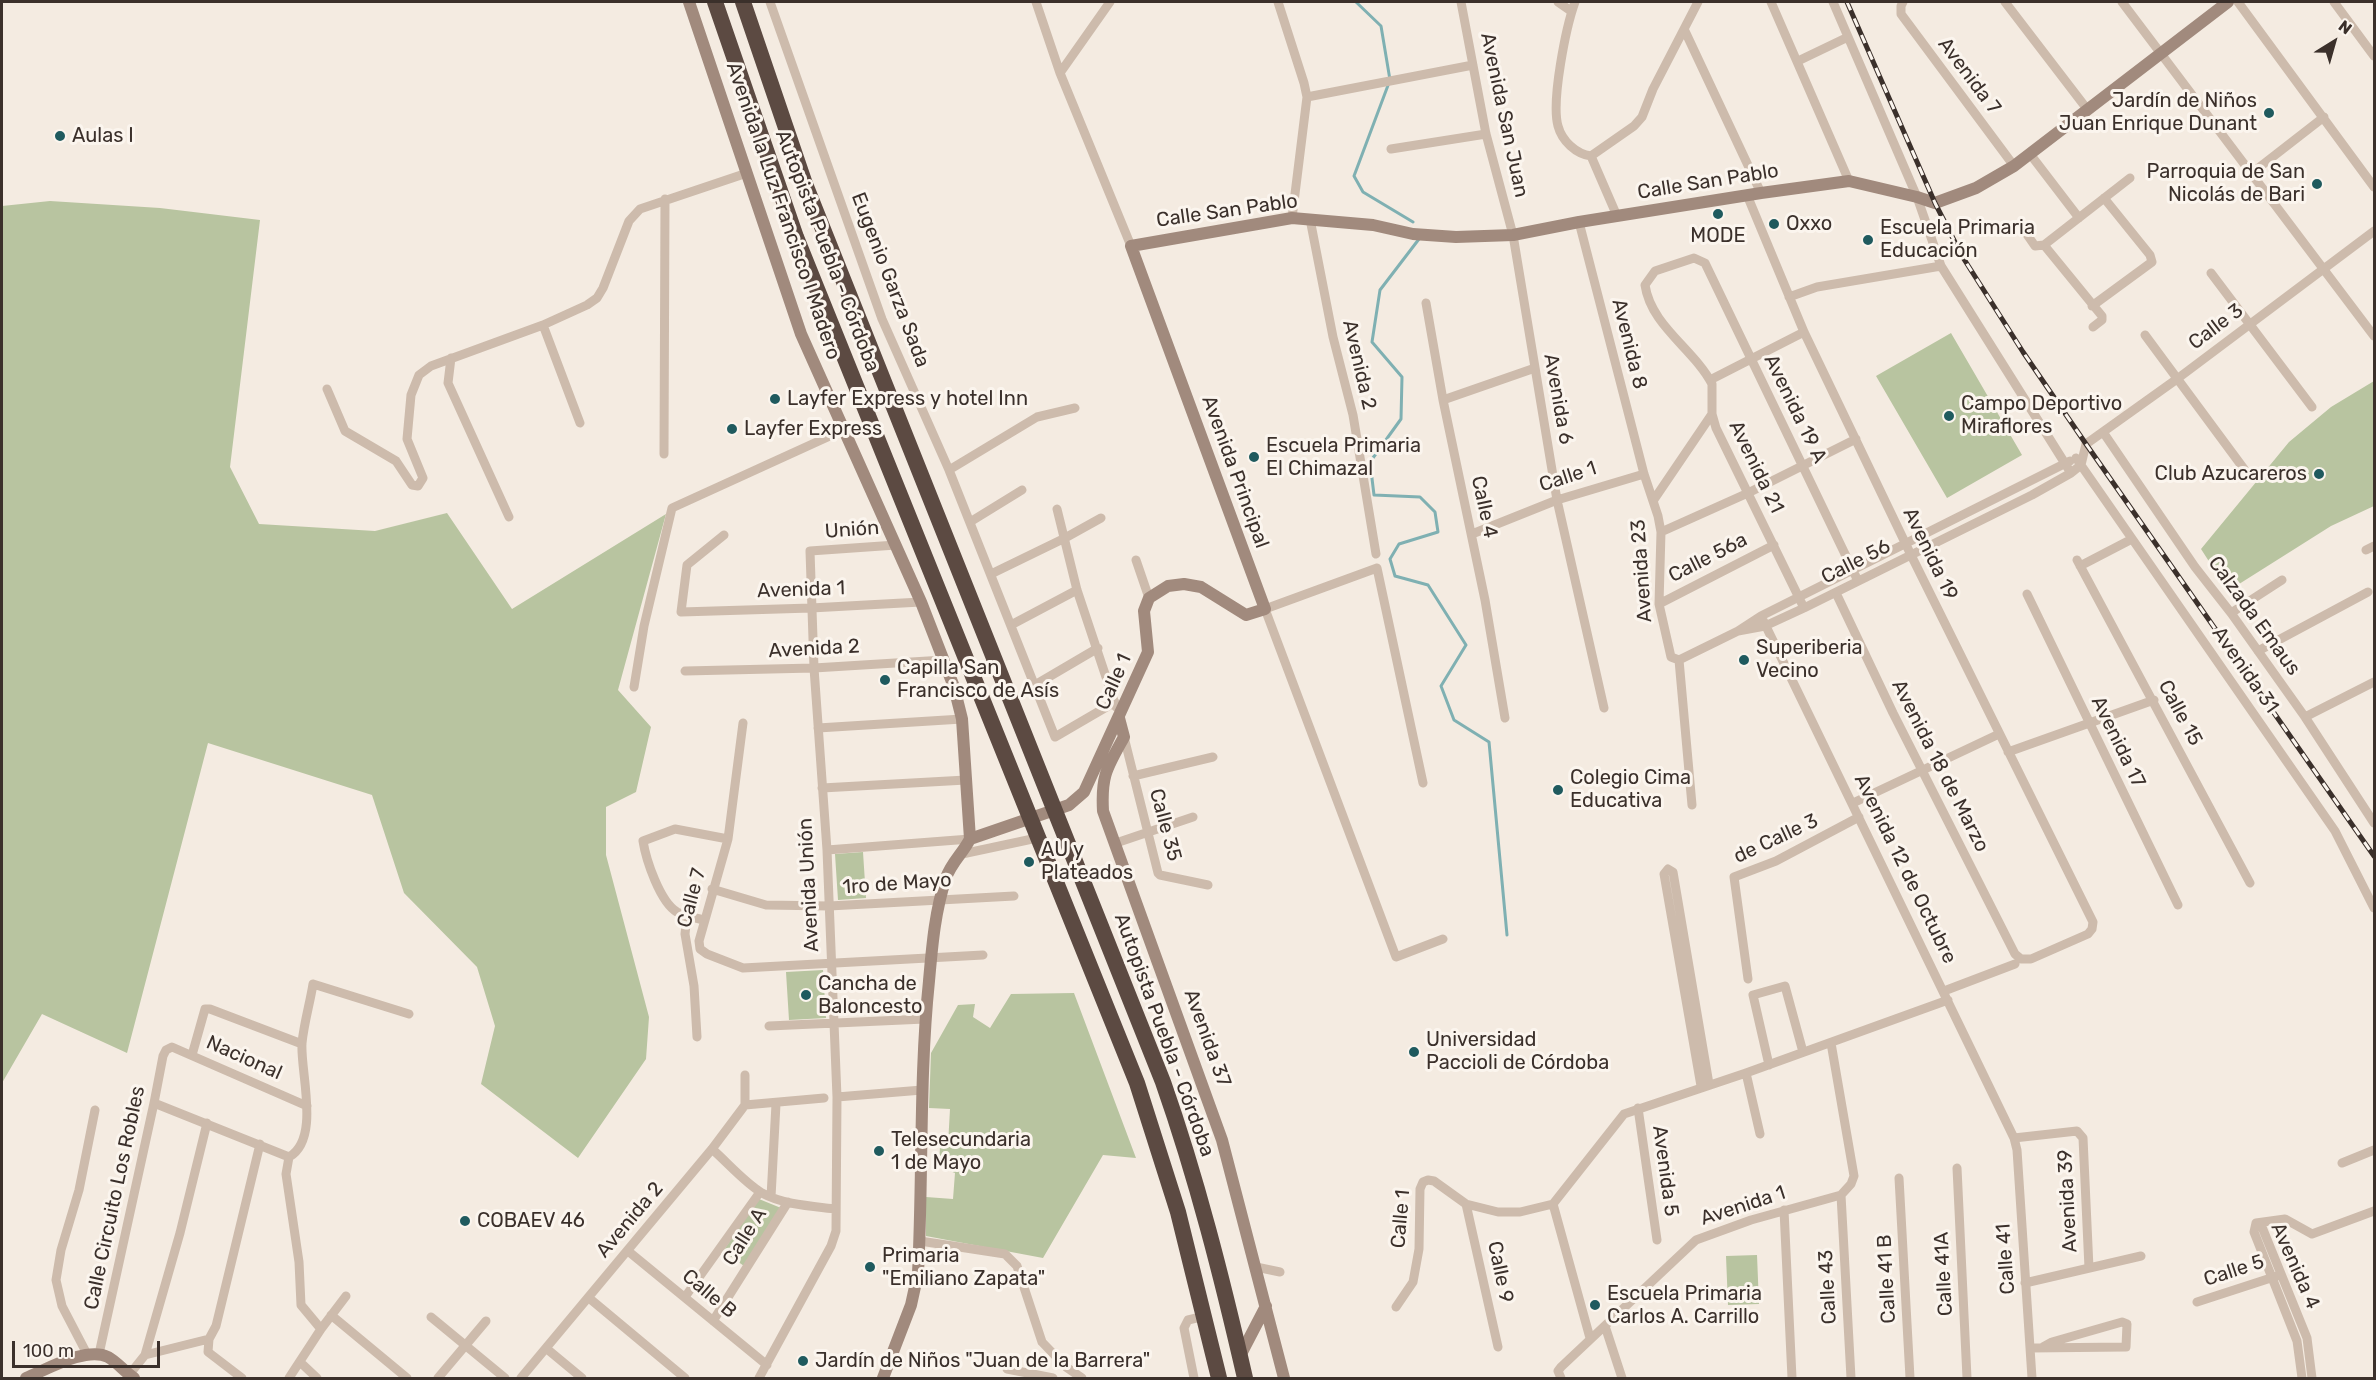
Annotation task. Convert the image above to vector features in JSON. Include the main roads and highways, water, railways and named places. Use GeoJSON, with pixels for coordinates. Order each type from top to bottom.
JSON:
{"type":"FeatureCollection","features":[{"type":"Feature","properties":{"kind":"highway","name":"Autopista Puebla - Córdoba"},"geometry":{"type":"LineString","coordinates":[[715,2],[796,237],[1137,1083],[1166,1170],[1219,1378]]}},
{"type":"Feature","properties":{"kind":"highway","name":"Autopista Puebla - Córdoba"},"geometry":{"type":"LineString","coordinates":[[743,2],[805,184],[1134,1006],[1184,1143],[1245,1378]]}},
{"type":"Feature","properties":{"kind":"waterway"},"geometry":{"type":"LineString","coordinates":[[1356,2],[1381,26],[1390,80],[1354,176],[1363,192],[1413,222]]}},
{"type":"Feature","properties":{"kind":"waterway"},"geometry":{"type":"LineString","coordinates":[[1419,239],[1380,290],[1372,342],[1402,377],[1401,419],[1370,462],[1374,495],[1420,497],[1435,512],[1438,532],[1399,544],[1390,559],[1395,576],[1428,585],[1466,645],[1441,686],[1454,720],[1489,742],[1507,935]]}},
{"type":"Feature","properties":{"kind":"railway"},"geometry":{"type":"LineString","coordinates":[[1847,2],[1935,203],[1962,256],[2023,352],[2086,444],[2374,856]]}},
{"type":"Feature","properties":{"kind":"place","name":"Jardín de Niños Juan Enrique Dunant"},"geometry":{"type":"Point","coordinates":[2269,113]}},
{"type":"Feature","properties":{"kind":"place","name":"Aulas I"},"geometry":{"type":"Point","coordinates":[60,136]}},
{"type":"Feature","properties":{"kind":"place","name":"Parroquia de San Nicolás de Bari"},"geometry":{"type":"Point","coordinates":[2317,184]}},
{"type":"Feature","properties":{"kind":"place","name":"MODE"},"geometry":{"type":"Point","coordinates":[1718,214]}},
{"type":"Feature","properties":{"kind":"place","name":"Oxxo"},"geometry":{"type":"Point","coordinates":[1774,224]}},
{"type":"Feature","properties":{"kind":"place","name":"Escuela Primaria Educación"},"geometry":{"type":"Point","coordinates":[1868,240]}},
{"type":"Feature","properties":{"kind":"place","name":"Layfer Express y hotel Inn"},"geometry":{"type":"Point","coordinates":[775,399]}},
{"type":"Feature","properties":{"kind":"place","name":"Campo Deportivo Miraflores"},"geometry":{"type":"Point","coordinates":[1949,416]}},
{"type":"Feature","properties":{"kind":"place","name":"Layfer Express"},"geometry":{"type":"Point","coordinates":[732,429]}},
{"type":"Feature","properties":{"kind":"place","name":"Escuela Primaria El Chimazal"},"geometry":{"type":"Point","coordinates":[1254,457]}},
{"type":"Feature","properties":{"kind":"place","name":"Club Azucareros"},"geometry":{"type":"Point","coordinates":[2319,474]}},
{"type":"Feature","properties":{"kind":"place","name":"Superiberia Vecino"},"geometry":{"type":"Point","coordinates":[1744,660]}},
{"type":"Feature","properties":{"kind":"place","name":"Capilla San Francisco de Asís"},"geometry":{"type":"Point","coordinates":[885,680]}},
{"type":"Feature","properties":{"kind":"place","name":"Colegio Cima Educativa"},"geometry":{"type":"Point","coordinates":[1558,790]}},
{"type":"Feature","properties":{"kind":"place","name":"AU y Plateados"},"geometry":{"type":"Point","coordinates":[1029,862]}},
{"type":"Feature","properties":{"kind":"place","name":"Cancha de Baloncesto"},"geometry":{"type":"Point","coordinates":[806,995]}},
{"type":"Feature","properties":{"kind":"place","name":"Universidad Paccioli de Córdoba"},"geometry":{"type":"Point","coordinates":[1414,1052]}},
{"type":"Feature","properties":{"kind":"place","name":"Telesecundaria 1 de Mayo"},"geometry":{"type":"Point","coordinates":[879,1151]}},
{"type":"Feature","properties":{"kind":"place","name":"COBAEV 46"},"geometry":{"type":"Point","coordinates":[465,1221]}},
{"type":"Feature","properties":{"kind":"place","name":"Primaria \"Emiliano Zapata\""},"geometry":{"type":"Point","coordinates":[870,1267]}},
{"type":"Feature","properties":{"kind":"place","name":"Escuela Primaria Carlos A. Carrillo"},"geometry":{"type":"Point","coordinates":[1595,1305]}},
{"type":"Feature","properties":{"kind":"place","name":"Jardín de Niños \"Juan de la Barrera\""},"geometry":{"type":"Point","coordinates":[803,1361]}}]}
